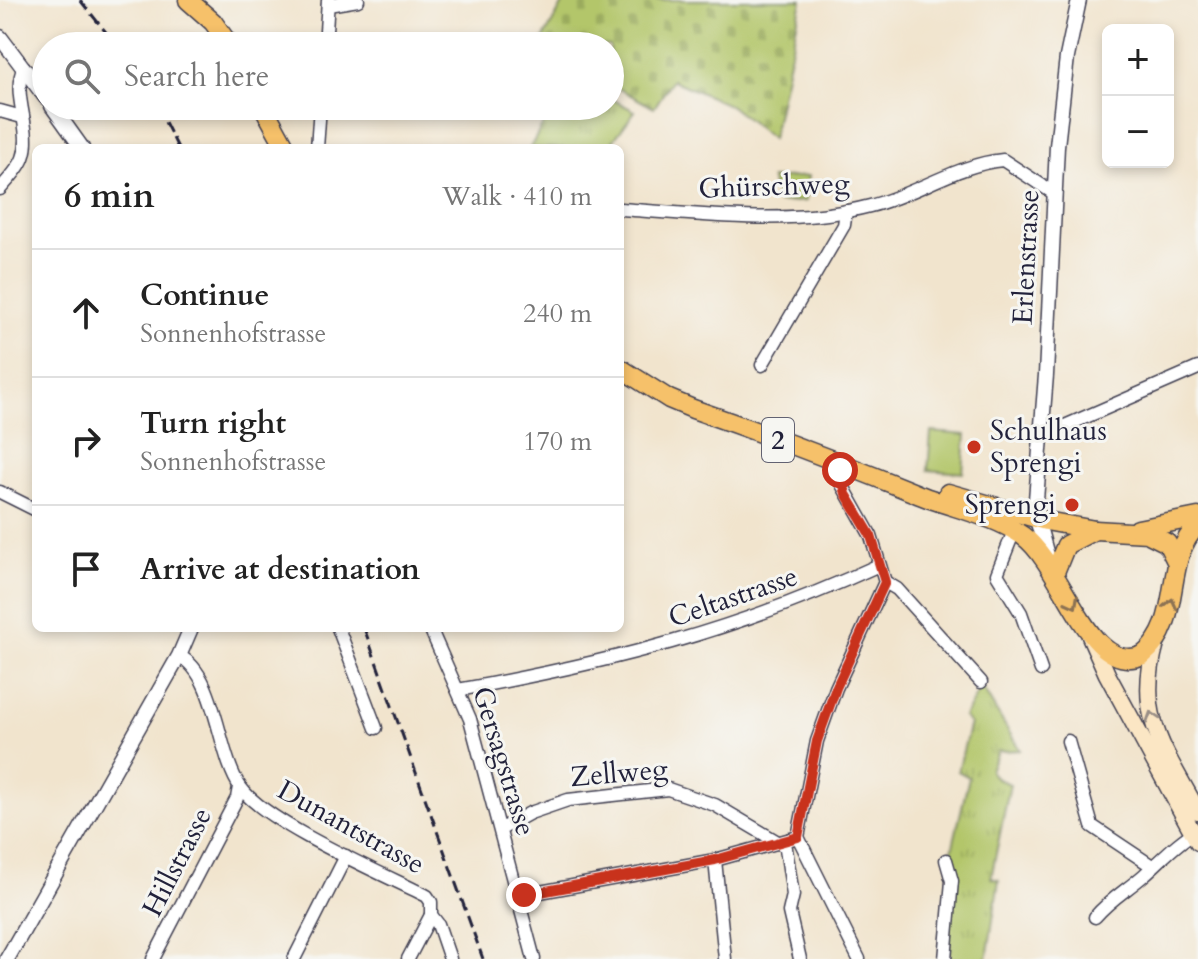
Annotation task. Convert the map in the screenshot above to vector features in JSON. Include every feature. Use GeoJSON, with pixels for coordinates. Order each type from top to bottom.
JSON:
{"type":"FeatureCollection","features":[{"type":"Feature","properties":{"kind":"main road"},"geometry":{"type":"LineString","coordinates":[[188,0],[220,32]]}},
{"type":"Feature","properties":{"kind":"main road"},"geometry":{"type":"LineString","coordinates":[[271,120],[285,144]]}},
{"type":"Feature","properties":{"kind":"main road","name":"2"},"geometry":{"type":"LineString","coordinates":[[624,371],[669,399]]}},
{"type":"Feature","properties":{"kind":"main road","name":"2"},"geometry":{"type":"LineString","coordinates":[[624,387],[669,399],[889,480],[1014,531],[1052,567],[1090,636],[1105,650],[1120,658],[1140,657],[1156,643]]}},
{"type":"Feature","properties":{"kind":"main road","name":"2"},"geometry":{"type":"LineString","coordinates":[[889,480],[1035,518],[1095,530],[1131,530],[1198,517]]}},
{"type":"Feature","properties":{"kind":"main road"},"geometry":{"type":"LineString","coordinates":[[1198,525],[1187,538],[1177,563],[1173,598],[1147,678],[1149,710],[1158,736],[1198,812]]}},
{"type":"Feature","properties":{"kind":"main road"},"geometry":{"type":"LineString","coordinates":[[1052,567],[1066,545],[1095,530]]}},
{"type":"Feature","properties":{"kind":"main road"},"geometry":{"type":"LineString","coordinates":[[1131,530],[1160,538],[1172,550],[1177,563]]}},
{"type":"Feature","properties":{"kind":"main road"},"geometry":{"type":"LineString","coordinates":[[1090,636],[1107,674],[1196,835]]}},
{"type":"Feature","properties":{"kind":"street"},"geometry":{"type":"LineString","coordinates":[[326,32],[328,2],[358,0]]}},
{"type":"Feature","properties":{"kind":"street","name":"Erlenstrasse"},"geometry":{"type":"LineString","coordinates":[[1035,518],[1061,99],[1079,0]]}},
{"type":"Feature","properties":{"kind":"street"},"geometry":{"type":"LineString","coordinates":[[0,37],[32,78]]}},
{"type":"Feature","properties":{"kind":"street"},"geometry":{"type":"LineString","coordinates":[[0,189],[23,160],[19,84],[24,67]]}},
{"type":"Feature","properties":{"kind":"street"},"geometry":{"type":"LineString","coordinates":[[0,111],[22,117]]}},
{"type":"Feature","properties":{"kind":"street"},"geometry":{"type":"LineString","coordinates":[[62,120],[79,144]]}},
{"type":"Feature","properties":{"kind":"street"},"geometry":{"type":"LineString","coordinates":[[313,144],[318,120]]}},
{"type":"Feature","properties":{"kind":"street","name":"Ghürschweg"},"geometry":{"type":"LineString","coordinates":[[624,209],[753,216],[846,211],[873,205],[1003,160],[1055,194]]}},
{"type":"Feature","properties":{"kind":"street"},"geometry":{"type":"LineString","coordinates":[[762,365],[844,225],[846,211]]}},
{"type":"Feature","properties":{"kind":"street"},"geometry":{"type":"LineString","coordinates":[[1042,436],[1198,368]]}},
{"type":"Feature","properties":{"kind":"street"},"geometry":{"type":"LineString","coordinates":[[839,462],[843,488],[871,536],[885,582],[897,589],[981,682]]}},
{"type":"Feature","properties":{"kind":"street"},"geometry":{"type":"LineString","coordinates":[[0,492],[32,508]]}},
{"type":"Feature","properties":{"kind":"street"},"geometry":{"type":"LineString","coordinates":[[1035,518],[1052,567]]}},
{"type":"Feature","properties":{"kind":"street"},"geometry":{"type":"LineString","coordinates":[[1014,531],[997,574],[1021,613],[1041,670]]}},
{"type":"Feature","properties":{"kind":"street","name":"Celtastrasse"},"geometry":{"type":"LineString","coordinates":[[458,690],[536,676],[695,638],[804,599],[879,565]]}},
{"type":"Feature","properties":{"kind":"street"},"geometry":{"type":"LineString","coordinates":[[859,959],[798,837],[817,741],[836,688],[885,582]]}},
{"type":"Feature","properties":{"kind":"street"},"geometry":{"type":"LineString","coordinates":[[7,959],[179,656],[189,632]]}},
{"type":"Feature","properties":{"kind":"street"},"geometry":{"type":"LineString","coordinates":[[340,632],[376,728]]}},
{"type":"Feature","properties":{"kind":"street","name":"Gersagstrasse"},"geometry":{"type":"LineString","coordinates":[[432,632],[458,690],[501,829],[534,959]]}},
{"type":"Feature","properties":{"kind":"street","name":"Dunantstrasse"},"geometry":{"type":"LineString","coordinates":[[179,656],[196,669],[239,787],[275,816],[427,896],[431,902],[431,915],[438,924],[450,959]]}},
{"type":"Feature","properties":{"kind":"street"},"geometry":{"type":"LineString","coordinates":[[1068,741],[1092,826],[1152,866]]}},
{"type":"Feature","properties":{"kind":"street","name":"Hillstrasse"},"geometry":{"type":"LineString","coordinates":[[153,959],[237,798],[239,787]]}},
{"type":"Feature","properties":{"kind":"street","name":"Zellweg"},"geometry":{"type":"LineString","coordinates":[[501,829],[530,813],[568,800],[668,789],[715,805],[783,843]]}},
{"type":"Feature","properties":{"kind":"street"},"geometry":{"type":"LineString","coordinates":[[1095,917],[1118,892],[1196,835]]}},
{"type":"Feature","properties":{"kind":"street"},"geometry":{"type":"LineString","coordinates":[[518,896],[715,860],[798,837]]}},
{"type":"Feature","properties":{"kind":"street"},"geometry":{"type":"LineString","coordinates":[[783,843],[793,895],[789,912],[800,959]]}},
{"type":"Feature","properties":{"kind":"street"},"geometry":{"type":"LineString","coordinates":[[294,959],[346,856]]}},
{"type":"Feature","properties":{"kind":"street"},"geometry":{"type":"LineString","coordinates":[[715,860],[725,959]]}},
{"type":"Feature","properties":{"kind":"street"},"geometry":{"type":"LineString","coordinates":[[945,959],[952,881],[946,860]]}},
{"type":"Feature","properties":{"kind":"street"},"geometry":{"type":"LineString","coordinates":[[408,959],[431,915]]}},
{"type":"Feature","properties":{"kind":"green space"},"geometry":{"type":"Polygon","coordinates":[[[565,0],[802,0],[772,139],[731,106],[672,80],[654,108],[624,92],[624,32],[547,32],[565,0]]]}},
{"type":"Feature","properties":{"kind":"green space"},"geometry":{"type":"Polygon","coordinates":[[[624,105],[635,111],[611,144],[532,144],[545,120],[624,120],[624,105]]]}},
{"type":"Feature","properties":{"kind":"green space"},"geometry":{"type":"Polygon","coordinates":[[[808,176],[806,201],[778,203],[771,179],[808,176]]]}},
{"type":"Feature","properties":{"kind":"green space"},"geometry":{"type":"Polygon","coordinates":[[[931,432],[966,435],[963,473],[928,470],[931,432]]]}},
{"type":"Feature","properties":{"kind":"green space"},"geometry":{"type":"Polygon","coordinates":[[[981,686],[1020,750],[998,751],[990,770],[995,778],[1010,784],[991,878],[999,880],[987,959],[949,959],[950,859],[969,777],[958,771],[970,723],[964,717],[981,686]]]}},
{"type":"Feature","properties":{"kind":"railway"},"geometry":{"type":"LineString","coordinates":[[80,0],[106,32]]}},
{"type":"Feature","properties":{"kind":"railway"},"geometry":{"type":"LineString","coordinates":[[164,120],[176,144]]}},
{"type":"Feature","properties":{"kind":"railway"},"geometry":{"type":"LineString","coordinates":[[365,632],[483,959]]}},
{"type":"Feature","properties":{"kind":"place","name":"Schulhaus Sprengi"},"geometry":{"type":"Point","coordinates":[974,447]}},
{"type":"Feature","properties":{"kind":"place","name":"Sprengi"},"geometry":{"type":"Point","coordinates":[1072,505]}},
{"type":"Feature","properties":{"kind":"route"},"geometry":{"type":"LineString","coordinates":[[524,895],[715,860],[798,837],[808,772],[817,741],[836,688],[885,582],[871,536],[846,494],[840,481],[840,470]]}}]}
